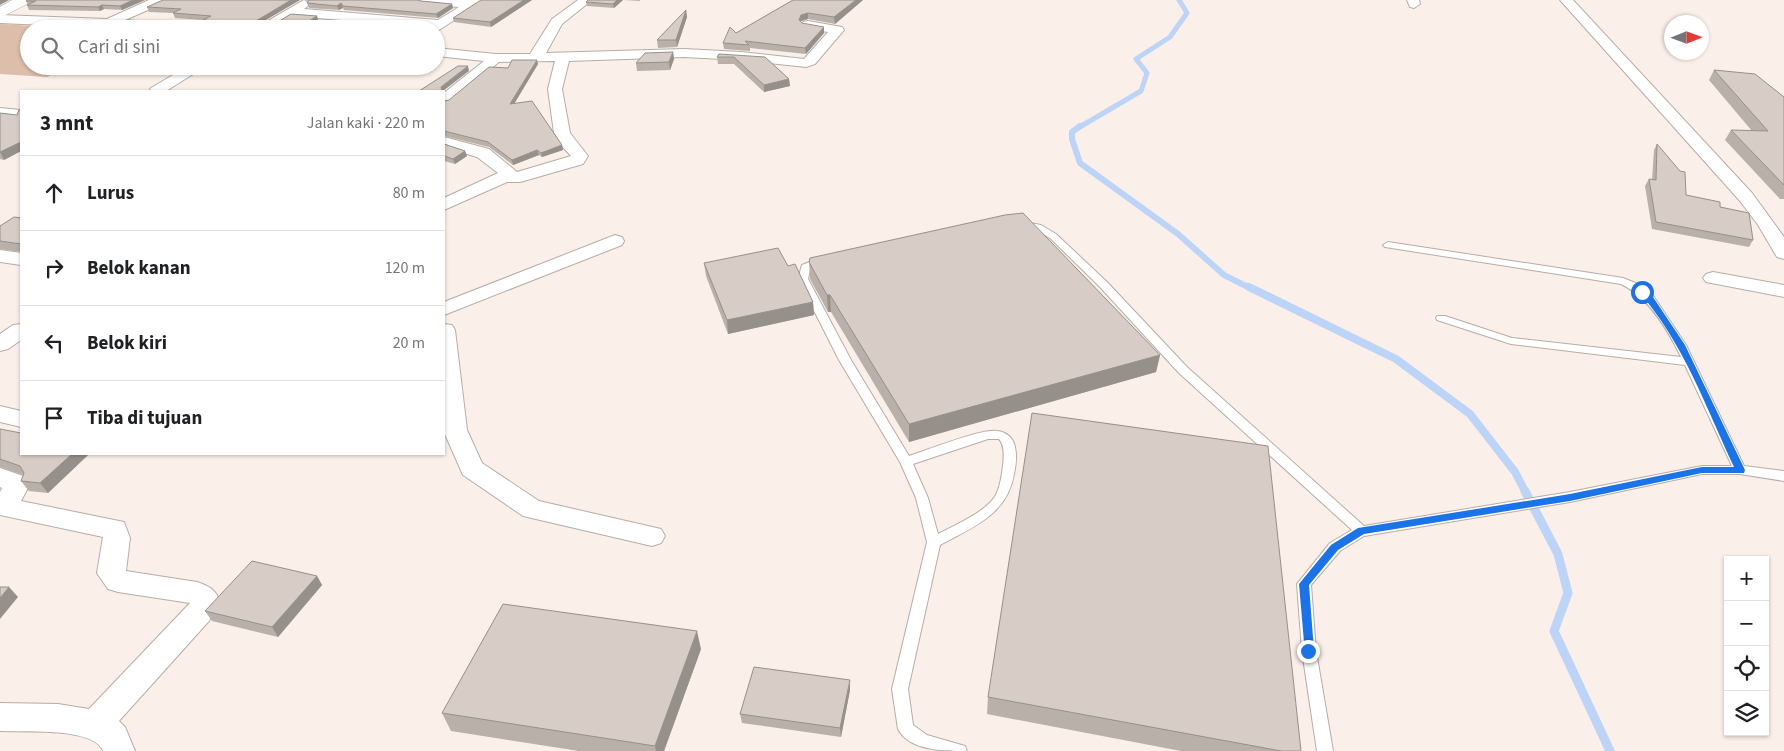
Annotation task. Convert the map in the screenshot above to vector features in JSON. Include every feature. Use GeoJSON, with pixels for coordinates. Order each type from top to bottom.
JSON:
{"type":"FeatureCollection","features":[{"type":"Feature","properties":{"kind":"street"},"geometry":{"type":"LineString","coordinates":[[0,13],[24,0]]}},
{"type":"Feature","properties":{"kind":"street"},"geometry":{"type":"LineString","coordinates":[[116,20],[160,0]]}},
{"type":"Feature","properties":{"kind":"street"},"geometry":{"type":"LineString","coordinates":[[277,20],[312,0]]}},
{"type":"Feature","properties":{"kind":"street"},"geometry":{"type":"LineString","coordinates":[[422,0],[475,2]]}},
{"type":"Feature","properties":{"kind":"street"},"geometry":{"type":"LineString","coordinates":[[534,58],[540,52],[557,22],[586,0]]}},
{"type":"Feature","properties":{"kind":"street"},"geometry":{"type":"LineString","coordinates":[[1566,0],[1734,184],[1775,224],[1784,253]]}},
{"type":"Feature","properties":{"kind":"street"},"geometry":{"type":"LineString","coordinates":[[445,21],[475,2]]}},
{"type":"Feature","properties":{"kind":"street"},"geometry":{"type":"LineString","coordinates":[[292,12],[369,20]]}},
{"type":"Feature","properties":{"kind":"street"},"geometry":{"type":"LineString","coordinates":[[0,19],[27,20]]}},
{"type":"Feature","properties":{"kind":"street"},"geometry":{"type":"LineString","coordinates":[[445,53],[496,58],[684,54],[741,56],[808,62],[837,30],[808,25]]}},
{"type":"Feature","properties":{"kind":"street"},"geometry":{"type":"LineString","coordinates":[[445,205],[508,176],[520,177],[577,160],[580,156],[565,140],[562,133],[555,89],[563,56]]}},
{"type":"Feature","properties":{"kind":"street"},"geometry":{"type":"LineString","coordinates":[[445,99],[496,58]]}},
{"type":"Feature","properties":{"kind":"street"},"geometry":{"type":"LineString","coordinates":[[158,90],[184,75]]}},
{"type":"Feature","properties":{"kind":"street"},"geometry":{"type":"LineString","coordinates":[[0,113],[20,115]]}},
{"type":"Feature","properties":{"kind":"street"},"geometry":{"type":"LineString","coordinates":[[445,142],[483,153],[510,174],[508,176]]}},
{"type":"Feature","properties":{"kind":"street"},"geometry":{"type":"LineString","coordinates":[[445,309],[615,241]]}},
{"type":"Feature","properties":{"kind":"street"},"geometry":{"type":"LineString","coordinates":[[0,256],[20,259]]}},
{"type":"Feature","properties":{"kind":"street"},"geometry":{"type":"LineString","coordinates":[[1712,278],[1784,291]]}},
{"type":"Feature","properties":{"kind":"street"},"geometry":{"type":"LineString","coordinates":[[445,339],[455,430],[472,469],[532,509],[652,536]]}},
{"type":"Feature","properties":{"kind":"street"},"geometry":{"type":"LineString","coordinates":[[0,414],[20,418]]}},
{"type":"Feature","properties":{"kind":"street"},"geometry":{"type":"LineString","coordinates":[[0,476],[17,484],[8,502],[8,508],[115,529],[118,538],[111,573],[118,581],[197,593],[205,599],[206,603],[199,614],[96,724]]}},
{"type":"Feature","properties":{"kind":"street"},"geometry":{"type":"LineString","coordinates":[[0,717],[54,719],[96,724],[112,734],[120,751]]}},
{"type":"Feature","properties":{"kind":"lane"},"geometry":{"type":"LineString","coordinates":[[1014,225],[1022,224],[1038,227],[1053,236],[1103,284],[1183,370],[1361,531]]}},
{"type":"Feature","properties":{"kind":"lane"},"geometry":{"type":"LineString","coordinates":[[1388,245],[1623,280],[1634,286],[1650,299],[1690,362],[1740,470]]}},
{"type":"Feature","properties":{"kind":"lane"},"geometry":{"type":"LineString","coordinates":[[830,258],[805,268],[803,279],[845,360],[906,462],[922,498],[934,542],[900,689],[906,729],[923,741],[959,751]]}},
{"type":"Feature","properties":{"kind":"lane"},"geometry":{"type":"LineString","coordinates":[[1441,318],[1511,342],[1690,362]]}},
{"type":"Feature","properties":{"kind":"lane"},"geometry":{"type":"LineString","coordinates":[[906,462],[987,435],[1000,434],[1006,439],[1008,444],[1009,460],[1006,482],[1000,499],[968,524],[934,542]]}},
{"type":"Feature","properties":{"kind":"lane"},"geometry":{"type":"LineString","coordinates":[[1250,447],[1270,450]]}},
{"type":"Feature","properties":{"kind":"lane"},"geometry":{"type":"LineString","coordinates":[[1325,751],[1308,651],[1304,584],[1335,547],[1361,531],[1570,497],[1702,470],[1740,470],[1784,476]]}},
{"type":"Feature","properties":{"kind":"shaded area"},"geometry":{"type":"Polygon","coordinates":[[[0,24],[20,25],[20,75],[51,75],[47,77],[0,74],[0,24]]]}},
{"type":"Feature","properties":{"kind":"building"},"geometry":{"type":"Polygon","coordinates":[[[27,0],[133,0],[120,6],[102,5],[98,7],[27,5],[36,1],[27,0]]]}},
{"type":"Feature","properties":{"kind":"building"},"geometry":{"type":"Polygon","coordinates":[[[163,0],[291,0],[258,20],[203,20],[211,16],[173,13],[181,9],[147,7],[163,0]]]}},
{"type":"Feature","properties":{"kind":"building"},"geometry":{"type":"Polygon","coordinates":[[[309,0],[418,0],[452,4],[436,14],[343,6],[341,3],[337,6],[307,3],[309,0]]]}},
{"type":"Feature","properties":{"kind":"building"},"geometry":{"type":"Polygon","coordinates":[[[481,0],[524,0],[490,22],[453,18],[481,0]]]}},
{"type":"Feature","properties":{"kind":"building"},"geometry":{"type":"Polygon","coordinates":[[[588,0],[617,0],[613,4],[586,2],[588,0]]]}},
{"type":"Feature","properties":{"kind":"building"},"geometry":{"type":"Polygon","coordinates":[[[793,0],[856,0],[834,17],[808,13],[801,15],[799,20],[802,23],[824,27],[805,48],[745,41],[749,45],[723,43],[730,27],[736,33],[793,0]]]}},
{"type":"Feature","properties":{"kind":"building"},"geometry":{"type":"Polygon","coordinates":[[[686,10],[676,40],[657,40],[686,10]]]}},
{"type":"Feature","properties":{"kind":"building"},"geometry":{"type":"Polygon","coordinates":[[[291,14],[317,16],[311,20],[281,20],[291,14]]]}},
{"type":"Feature","properties":{"kind":"building"},"geometry":{"type":"Polygon","coordinates":[[[673,52],[669,62],[636,63],[645,53],[673,52]]]}},
{"type":"Feature","properties":{"kind":"building"},"geometry":{"type":"Polygon","coordinates":[[[719,54],[765,57],[789,79],[764,85],[734,57],[717,57],[719,54]]]}},
{"type":"Feature","properties":{"kind":"building"},"geometry":{"type":"Polygon","coordinates":[[[512,60],[537,60],[510,104],[532,101],[562,145],[541,153],[537,150],[512,160],[488,142],[445,131],[445,101],[449,100],[489,67],[508,68],[512,60]]]}},
{"type":"Feature","properties":{"kind":"building"},"geometry":{"type":"Polygon","coordinates":[[[458,66],[468,66],[441,87],[442,90],[421,90],[445,75],[458,66]]]}},
{"type":"Feature","properties":{"kind":"building"},"geometry":{"type":"Polygon","coordinates":[[[1714,70],[1755,74],[1784,97],[1784,185],[1731,130],[1768,131],[1714,70]]]}},
{"type":"Feature","properties":{"kind":"building"},"geometry":{"type":"Polygon","coordinates":[[[20,110],[20,142],[0,152],[0,113],[17,115],[20,110]]]}},
{"type":"Feature","properties":{"kind":"building"},"geometry":{"type":"Polygon","coordinates":[[[445,144],[465,151],[453,159],[445,156],[445,144]]]}},
{"type":"Feature","properties":{"kind":"building"},"geometry":{"type":"Polygon","coordinates":[[[1657,144],[1680,171],[1685,172],[1686,195],[1720,202],[1720,207],[1749,213],[1753,240],[1656,222],[1649,179],[1656,180],[1657,144]]]}},
{"type":"Feature","properties":{"kind":"building"},"geometry":{"type":"Polygon","coordinates":[[[1023,213],[1160,355],[909,424],[830,295],[827,295],[809,262],[810,258],[1005,215],[1023,213]]]}},
{"type":"Feature","properties":{"kind":"building"},"geometry":{"type":"Polygon","coordinates":[[[14,217],[20,218],[20,244],[0,241],[0,226],[14,217]]]}},
{"type":"Feature","properties":{"kind":"building"},"geometry":{"type":"Polygon","coordinates":[[[778,248],[788,266],[795,264],[813,302],[727,320],[704,263],[778,248]]]}},
{"type":"Feature","properties":{"kind":"building"},"geometry":{"type":"Polygon","coordinates":[[[1032,413],[1268,446],[1301,751],[1281,751],[988,697],[1032,413]]]}},
{"type":"Feature","properties":{"kind":"building"},"geometry":{"type":"Polygon","coordinates":[[[0,429],[20,433],[20,455],[71,455],[40,483],[21,481],[24,473],[20,466],[0,459],[0,429]]]}},
{"type":"Feature","properties":{"kind":"building"},"geometry":{"type":"Polygon","coordinates":[[[252,561],[317,576],[272,627],[205,611],[252,561]]]}},
{"type":"Feature","properties":{"kind":"building"},"geometry":{"type":"Polygon","coordinates":[[[0,587],[9,587],[0,598],[0,587]]]}},
{"type":"Feature","properties":{"kind":"building"},"geometry":{"type":"Polygon","coordinates":[[[503,604],[697,631],[655,746],[442,713],[503,604]]]}},
{"type":"Feature","properties":{"kind":"building"},"geometry":{"type":"Polygon","coordinates":[[[754,667],[850,680],[840,728],[740,714],[754,667]]]}},
{"type":"Feature","properties":{"kind":"waterway"},"geometry":{"type":"LineString","coordinates":[[1078,128],[1141,91],[1147,73],[1136,59],[1170,37],[1187,13],[1179,0]]}},
{"type":"Feature","properties":{"kind":"waterway"},"geometry":{"type":"LineString","coordinates":[[1080,126],[1072,132],[1072,139],[1080,163],[1178,234],[1224,275],[1252,289]]}},
{"type":"Feature","properties":{"kind":"waterway"},"geometry":{"type":"LineString","coordinates":[[1249,287],[1396,359],[1470,414],[1515,472],[1526,493]]}},
{"type":"Feature","properties":{"kind":"waterway"},"geometry":{"type":"LineString","coordinates":[[1525,491],[1558,554],[1568,593],[1554,631],[1610,751]]}},
{"type":"Feature","properties":{"kind":"route"},"geometry":{"type":"LineString","coordinates":[[1308,651],[1304,584],[1335,547],[1361,531],[1570,497],[1702,470],[1740,470],[1681,345],[1650,299],[1642,292]]}}]}
